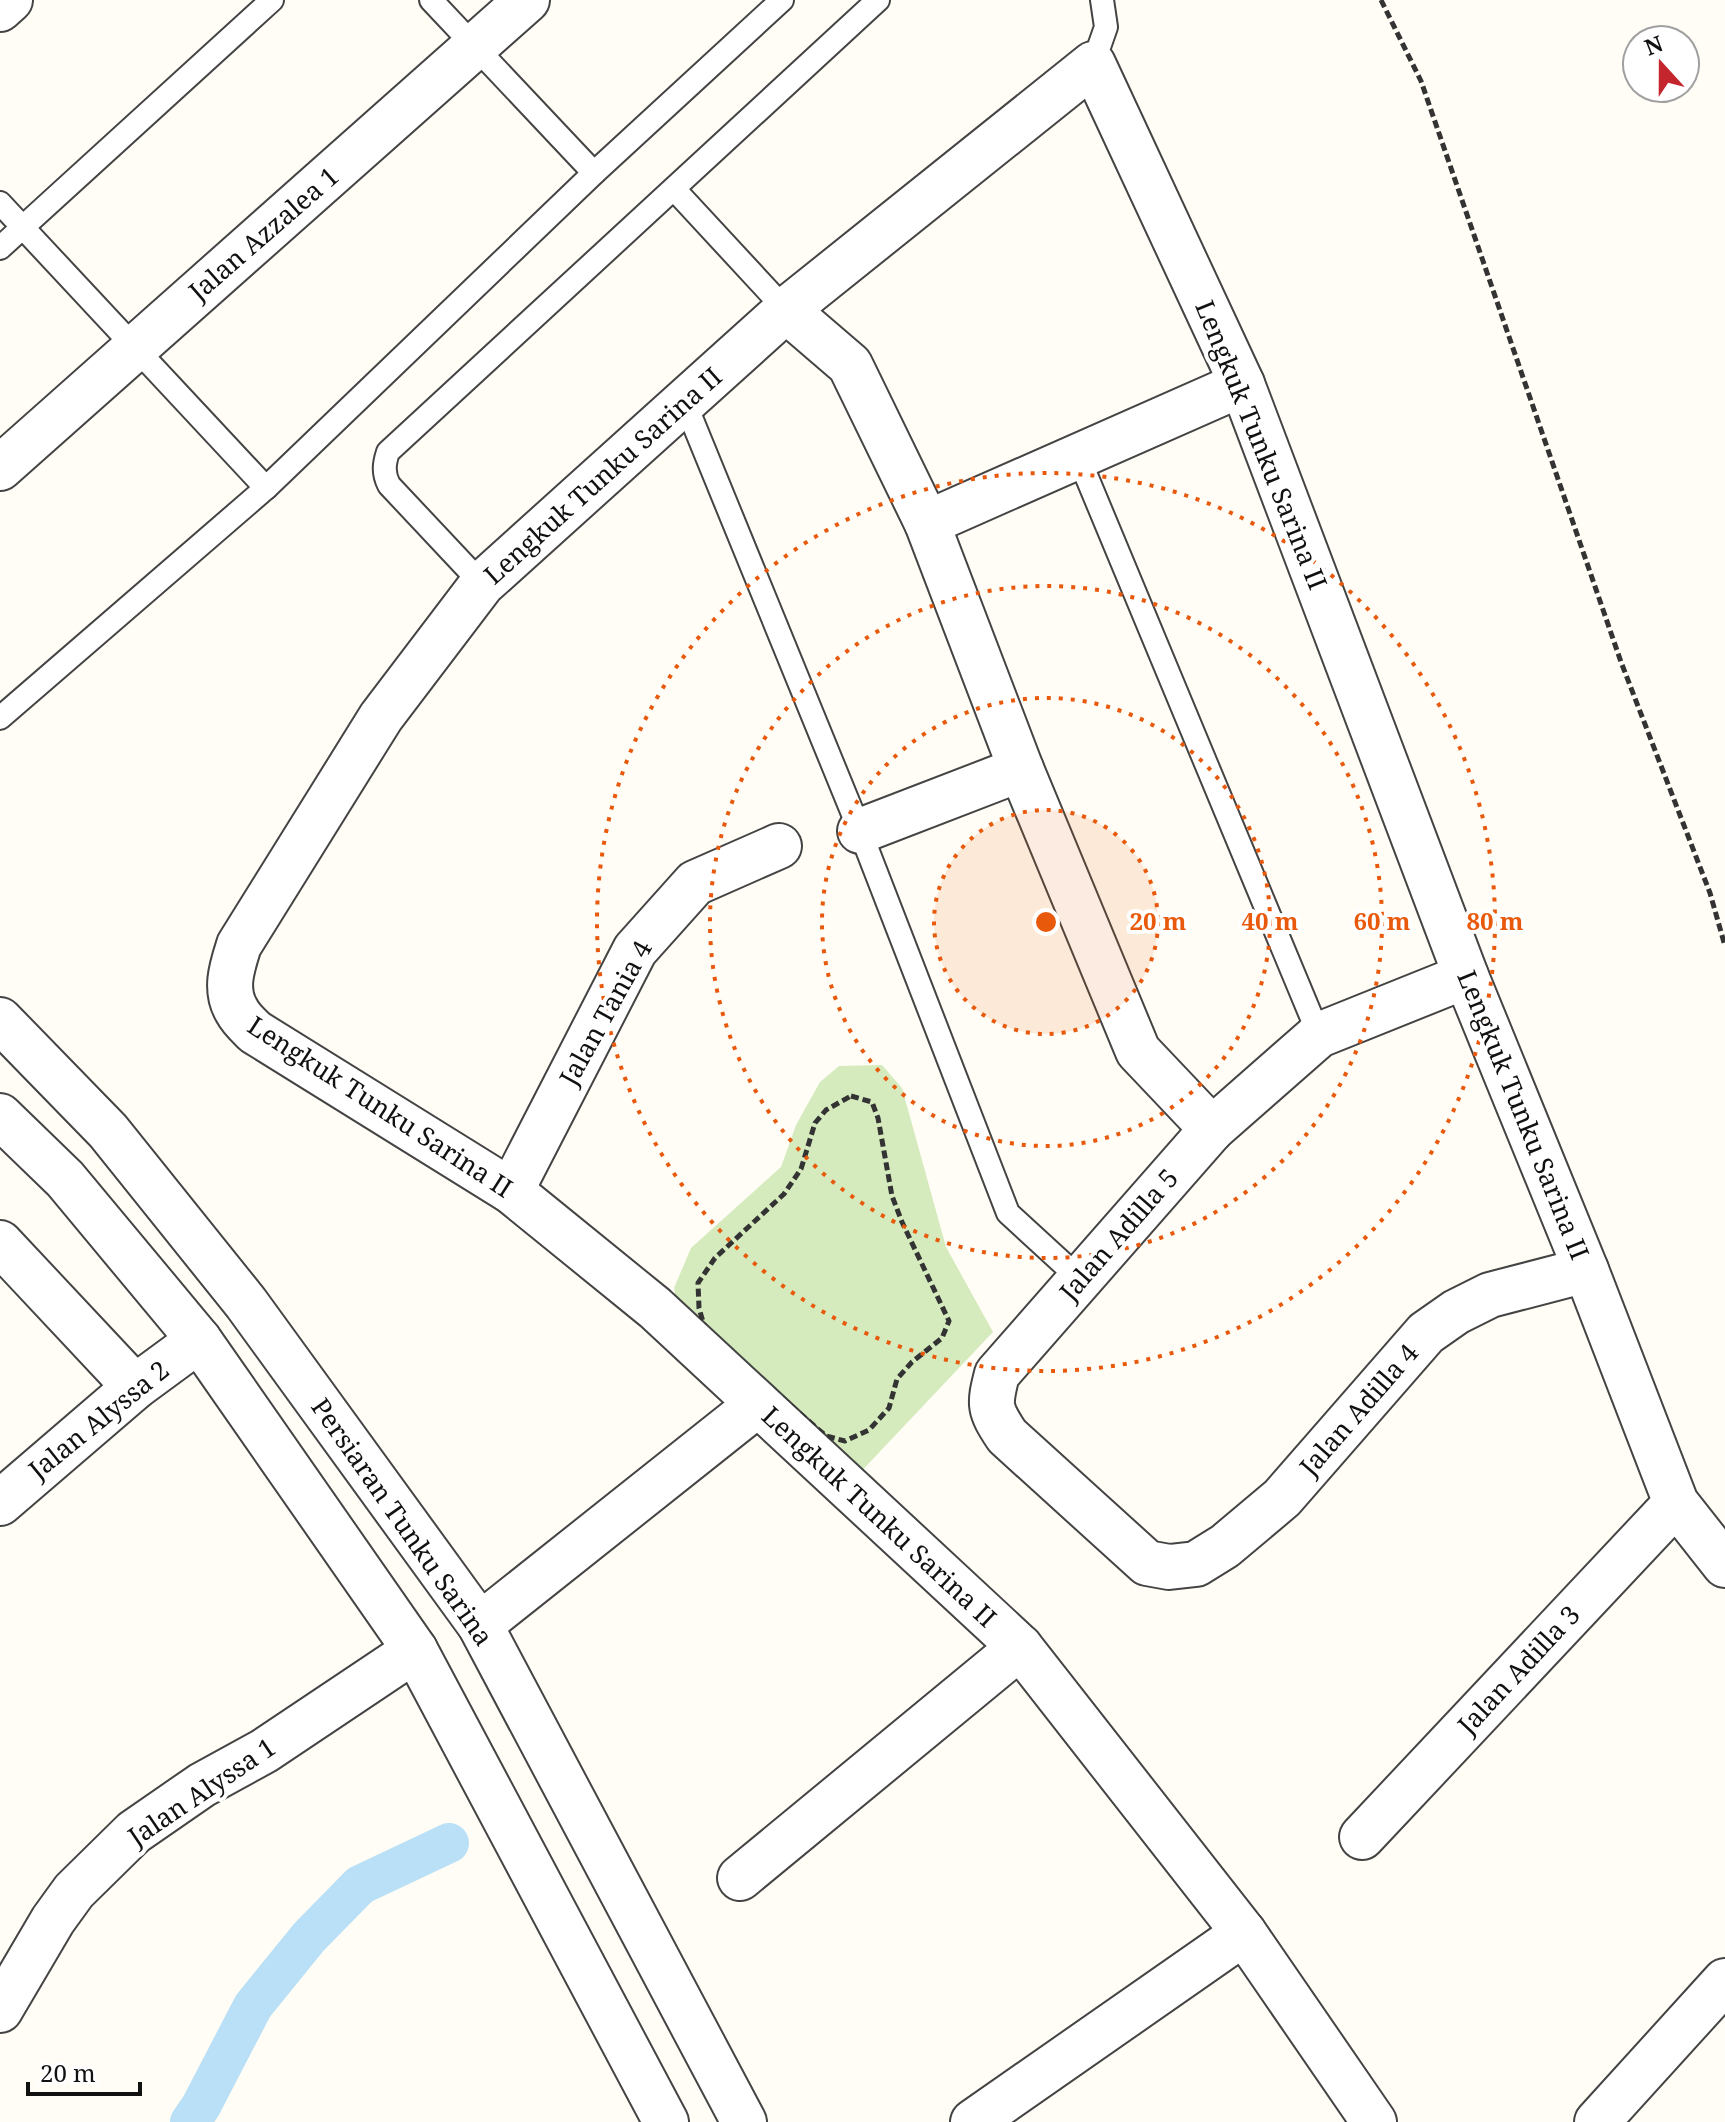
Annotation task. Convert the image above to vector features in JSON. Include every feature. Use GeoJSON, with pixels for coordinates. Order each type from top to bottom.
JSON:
{"type":"FeatureCollection","features":[{"type":"Feature","properties":{"kind":"street","name":"Jalan Azzalea 1"},"geometry":{"type":"LineString","coordinates":[[0,468],[527,0]]}},
{"type":"Feature","properties":{"kind":"street","name":"Lengkuk Tunku Sarina II"},"geometry":{"type":"LineString","coordinates":[[1374,2122],[1244,1933],[1020,1647],[655,1308],[511,1191],[255,1032],[237,1012],[230,992],[230,973],[239,945],[381,717],[482,584],[786,310],[1093,64],[1242,384],[1466,976],[1586,1270],[1676,1503],[1725,1565]]}},
{"type":"Feature","properties":{"kind":"street"},"geometry":{"type":"LineString","coordinates":[[786,310],[850,365],[927,523],[1021,769],[1138,1051],[1212,1129]]}},
{"type":"Feature","properties":{"kind":"street"},"geometry":{"type":"LineString","coordinates":[[927,523],[1242,384]]}},
{"type":"Feature","properties":{"kind":"street"},"geometry":{"type":"LineString","coordinates":[[860,831],[1021,769]]}},
{"type":"Feature","properties":{"kind":"street","name":"Jalan Tania 4"},"geometry":{"type":"LineString","coordinates":[[511,1191],[635,950],[695,883],[779,846]]}},
{"type":"Feature","properties":{"kind":"street","name":"Jalan Adilla 5"},"geometry":{"type":"LineString","coordinates":[[1147,1563],[1007,1436],[993,1415],[991,1398],[997,1374],[1212,1129],[1319,1035],[1466,976]]}},
{"type":"Feature","properties":{"kind":"street","name":"Persiaran Tunku Sarina"},"geometry":{"type":"LineString","coordinates":[[0,1020],[108,1131],[246,1303],[480,1625],[744,2122]]}},
{"type":"Feature","properties":{"kind":"street"},"geometry":{"type":"LineString","coordinates":[[0,1116],[65,1179],[199,1340],[415,1650],[666,2122]]}},
{"type":"Feature","properties":{"kind":"street"},"geometry":{"type":"LineString","coordinates":[[0,1243],[135,1387]]}},
{"type":"Feature","properties":{"kind":"street","name":"Jalan Adilla 4"},"geometry":{"type":"LineString","coordinates":[[1147,1563],[1169,1567],[1196,1564],[1225,1546],[1282,1498],[1426,1333],[1456,1312],[1490,1295],[1586,1270]]}},
{"type":"Feature","properties":{"kind":"street","name":"Jalan Alyssa 2"},"geometry":{"type":"LineString","coordinates":[[0,1503],[135,1387],[199,1340]]}},
{"type":"Feature","properties":{"kind":"street"},"geometry":{"type":"LineString","coordinates":[[480,1625],[758,1404]]}},
{"type":"Feature","properties":{"kind":"street","name":"Jalan Adilla 3"},"geometry":{"type":"LineString","coordinates":[[1362,1837],[1676,1503]]}},
{"type":"Feature","properties":{"kind":"street"},"geometry":{"type":"LineString","coordinates":[[740,1878],[1020,1647]]}},
{"type":"Feature","properties":{"kind":"street","name":"Jalan Alyssa 1"},"geometry":{"type":"LineString","coordinates":[[0,2010],[53,1920],[74,1891],[134,1832],[202,1785],[264,1751],[415,1650]]}},
{"type":"Feature","properties":{"kind":"street"},"geometry":{"type":"LineString","coordinates":[[973,2122],[1244,1933]]}},
{"type":"Feature","properties":{"kind":"street"},"geometry":{"type":"LineString","coordinates":[[1597,2122],[1725,1981]]}},
{"type":"Feature","properties":{"kind":"lane"},"geometry":{"type":"LineString","coordinates":[[0,248],[272,0]]}},
{"type":"Feature","properties":{"kind":"lane"},"geometry":{"type":"LineString","coordinates":[[431,0],[594,173]]}},
{"type":"Feature","properties":{"kind":"lane"},"geometry":{"type":"LineString","coordinates":[[0,718],[266,488],[594,173],[782,0]]}},
{"type":"Feature","properties":{"kind":"lane"},"geometry":{"type":"LineString","coordinates":[[482,584],[389,485],[384,466],[388,452],[878,0]]}},
{"type":"Feature","properties":{"kind":"lane"},"geometry":{"type":"LineString","coordinates":[[1093,64],[1106,27],[1102,0]]}},
{"type":"Feature","properties":{"kind":"lane"},"geometry":{"type":"LineString","coordinates":[[674,189],[786,310]]}},
{"type":"Feature","properties":{"kind":"lane"},"geometry":{"type":"LineString","coordinates":[[0,203],[266,488]]}},
{"type":"Feature","properties":{"kind":"lane"},"geometry":{"type":"LineString","coordinates":[[685,403],[860,831],[1008,1213],[1080,1279]]}},
{"type":"Feature","properties":{"kind":"lane"},"geometry":{"type":"LineString","coordinates":[[1078,456],[1319,1035]]}},
{"type":"Feature","properties":{"kind":"path"},"geometry":{"type":"LineString","coordinates":[[1381,0],[1421,81],[1621,662],[1710,893],[1725,946]]}},
{"type":"Feature","properties":{"kind":"path"},"geometry":{"type":"LineString","coordinates":[[851,1096],[872,1102],[878,1118],[892,1196],[949,1321],[942,1338],[912,1362],[897,1379],[889,1408],[869,1430],[845,1441],[826,1436],[713,1339],[705,1329],[699,1308],[698,1283],[715,1258],[784,1194],[801,1169],[815,1123],[826,1110],[851,1096]]}},
{"type":"Feature","properties":{"kind":"green space"},"geometry":{"type":"Polygon","coordinates":[[[882,1065],[902,1088],[946,1247],[993,1332],[854,1479],[680,1318],[674,1288],[691,1248],[781,1167],[796,1125],[820,1082],[839,1066],[882,1065]]]}},
{"type":"Feature","properties":{"kind":"waterway"},"geometry":{"type":"LineString","coordinates":[[190,2122],[253,2006],[309,1937],[360,1885],[449,1843]]}}]}
